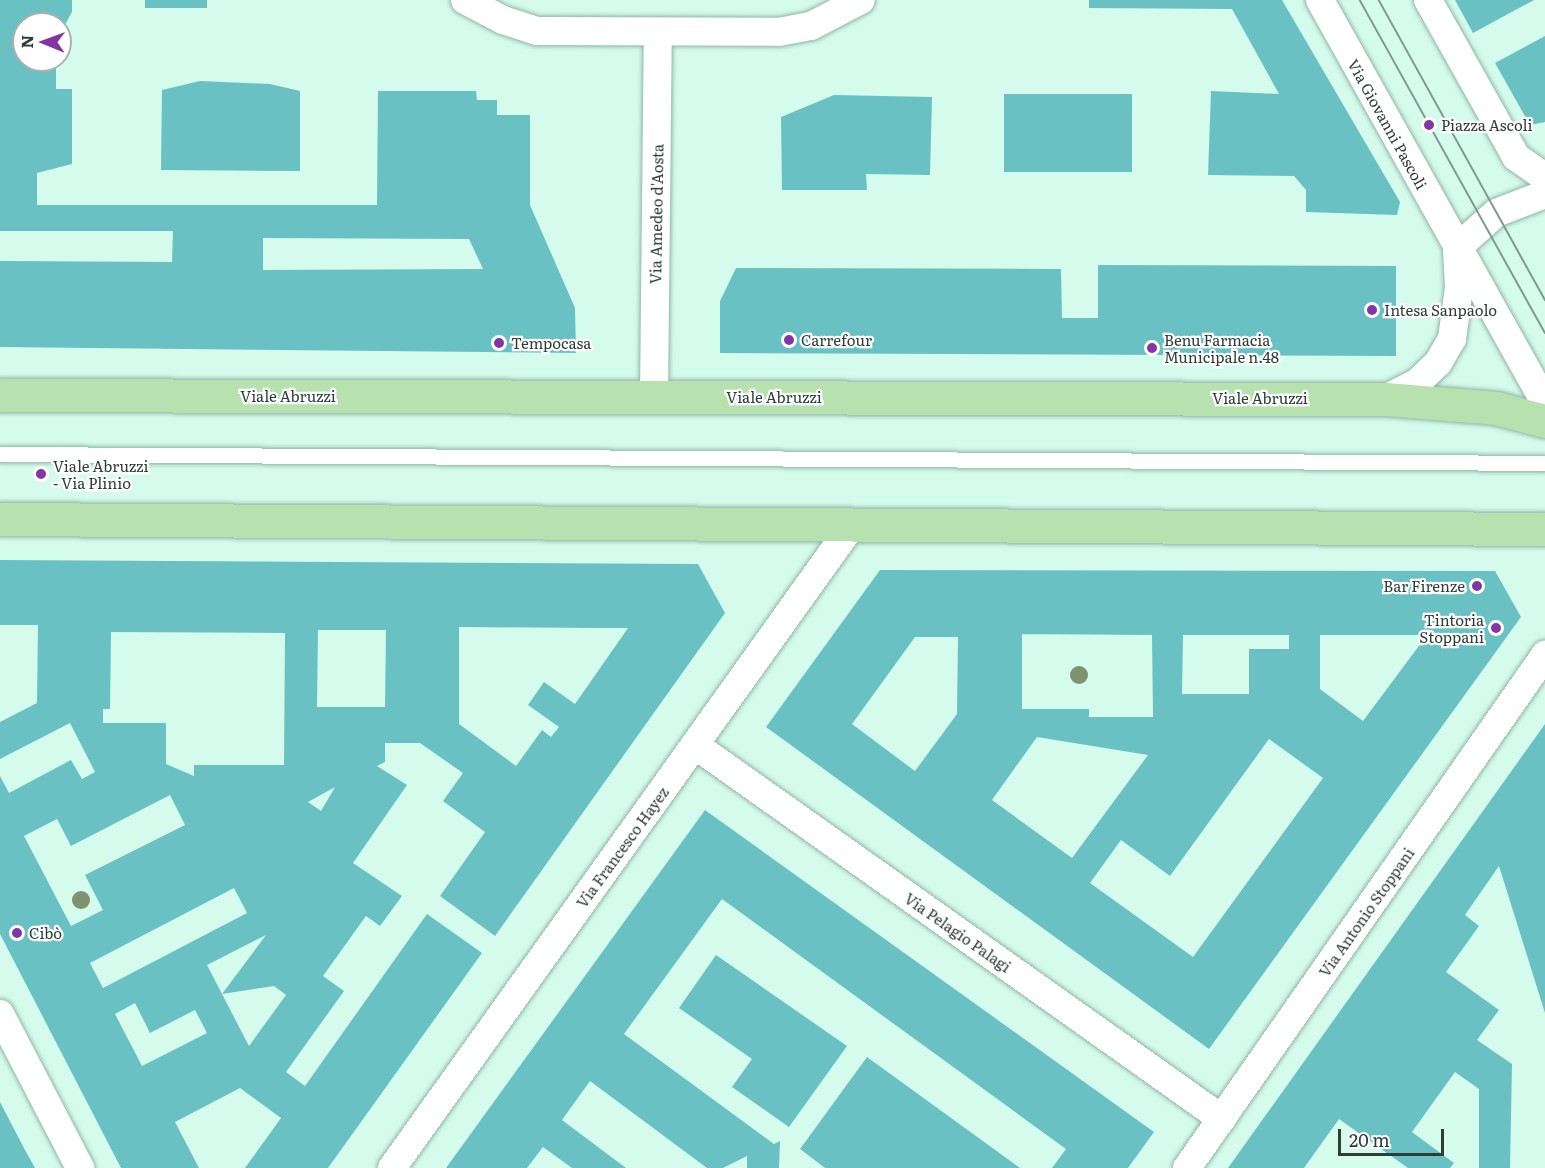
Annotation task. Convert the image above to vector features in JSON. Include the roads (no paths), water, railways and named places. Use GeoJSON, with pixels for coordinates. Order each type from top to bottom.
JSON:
{"type":"FeatureCollection","features":[{"type":"Feature","properties":{"kind":"main road","name":"Viale Abruzzi"},"geometry":{"type":"LineString","coordinates":[[0,395],[1385,399],[1496,408],[1545,421]]}},
{"type":"Feature","properties":{"kind":"main road"},"geometry":{"type":"LineString","coordinates":[[0,519],[1545,529]]}},
{"type":"Feature","properties":{"kind":"street"},"geometry":{"type":"LineString","coordinates":[[465,0],[503,20],[537,31],[658,32],[795,30],[861,0]]}},
{"type":"Feature","properties":{"kind":"street","name":"Via Giovanni Pascoli"},"geometry":{"type":"LineString","coordinates":[[1320,0],[1545,402]]}},
{"type":"Feature","properties":{"kind":"street"},"geometry":{"type":"LineString","coordinates":[[1428,0],[1516,157],[1545,177]]}},
{"type":"Feature","properties":{"kind":"street","name":"Via Amedeo d'Aosta"},"geometry":{"type":"LineString","coordinates":[[654,397],[658,32]]}},
{"type":"Feature","properties":{"kind":"street"},"geometry":{"type":"LineString","coordinates":[[1385,399],[1417,383],[1438,363],[1452,339],[1459,288],[1457,248],[1496,213],[1545,194]]}},
{"type":"Feature","properties":{"kind":"street","name":"Via Francesco Hayez"},"geometry":{"type":"LineString","coordinates":[[392,1168],[852,525]]}},
{"type":"Feature","properties":{"kind":"street","name":"Via Antonio Stoppani"},"geometry":{"type":"LineString","coordinates":[[1187,1168],[1545,656]]}},
{"type":"Feature","properties":{"kind":"street","name":"Via Pelagio Palagi"},"geometry":{"type":"LineString","coordinates":[[694,745],[1222,1119]]}},
{"type":"Feature","properties":{"kind":"street"},"geometry":{"type":"LineString","coordinates":[[0,1014],[80,1168]]}},
{"type":"Feature","properties":{"kind":"lane"},"geometry":{"type":"LineString","coordinates":[[0,454],[1545,463]]}},
{"type":"Feature","properties":{"kind":"tram line"},"geometry":{"type":"LineString","coordinates":[[1360,0],[1545,333]]}},
{"type":"Feature","properties":{"kind":"tram line"},"geometry":{"type":"LineString","coordinates":[[1379,0],[1545,300]]}},
{"type":"Feature","properties":{"kind":"place","name":"Piazza Ascoli"},"geometry":{"type":"Point","coordinates":[1429,125]}},
{"type":"Feature","properties":{"kind":"place","name":"Intesa Sanpaolo"},"geometry":{"type":"Point","coordinates":[1372,310]}},
{"type":"Feature","properties":{"kind":"place","name":"Carrefour"},"geometry":{"type":"Point","coordinates":[789,340]}},
{"type":"Feature","properties":{"kind":"place","name":"Tempocasa"},"geometry":{"type":"Point","coordinates":[499,343]}},
{"type":"Feature","properties":{"kind":"place","name":"Benu Farmacia Municipale n.48"},"geometry":{"type":"Point","coordinates":[1152,348]}},
{"type":"Feature","properties":{"kind":"place","name":"Viale Abruzzi - Via Plinio"},"geometry":{"type":"Point","coordinates":[41,474]}},
{"type":"Feature","properties":{"kind":"place","name":"Bar Firenze"},"geometry":{"type":"Point","coordinates":[1477,586]}},
{"type":"Feature","properties":{"kind":"place","name":"Tintoria Stoppani"},"geometry":{"type":"Point","coordinates":[1496,628]}},
{"type":"Feature","properties":{"kind":"place","name":"Cibò"},"geometry":{"type":"Point","coordinates":[17,933]}}]}
